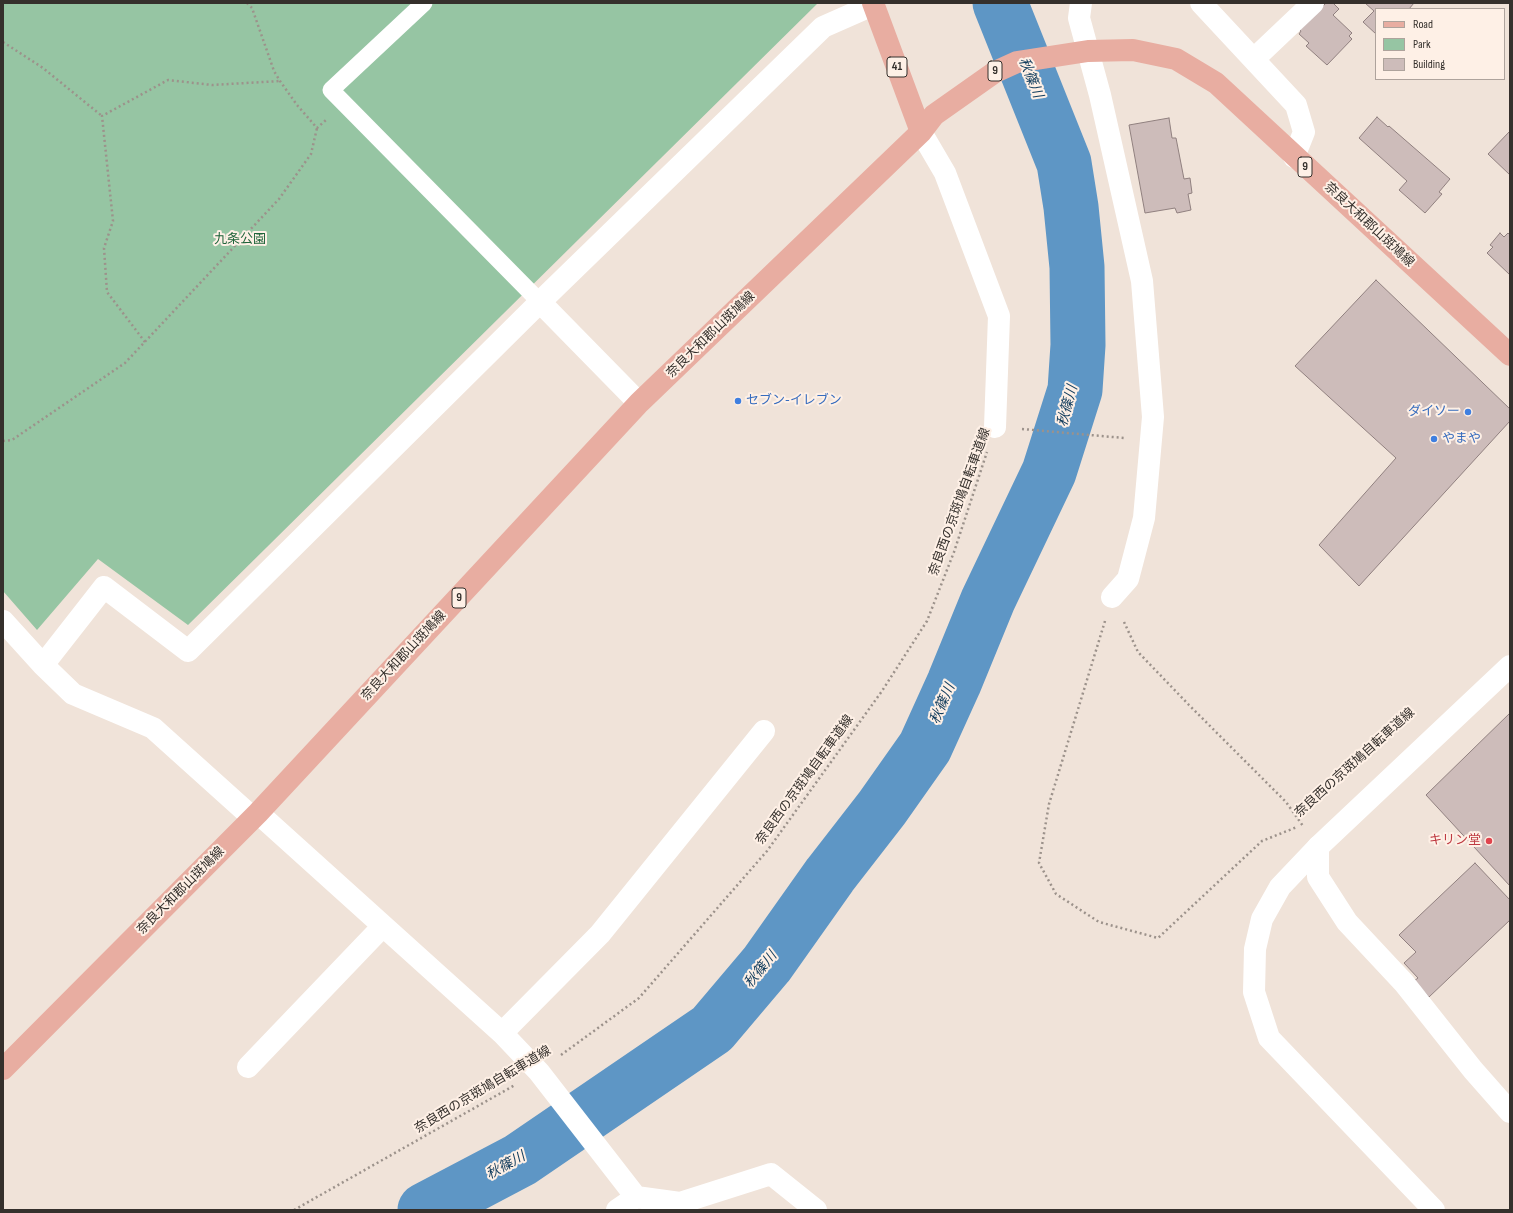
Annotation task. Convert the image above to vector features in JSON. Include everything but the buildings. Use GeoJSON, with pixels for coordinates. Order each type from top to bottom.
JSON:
{"type":"FeatureCollection","features":[{"type":"Feature","properties":{"kind":"main road","name":"41"},"geometry":{"type":"LineString","coordinates":[[873,4],[921,132]]}},
{"type":"Feature","properties":{"kind":"main road","name":"奈良大和郡山斑鳩線"},"geometry":{"type":"LineString","coordinates":[[3,1069],[256,816],[639,403],[921,132],[934,115],[995,72],[1017,62],[1078,52],[1133,50],[1176,60],[1216,84],[1510,355]]}},
{"type":"Feature","properties":{"kind":"street"},"geometry":{"type":"LineString","coordinates":[[1081,3],[1078,52],[1100,95],[1142,281],[1153,417],[1144,518],[1128,579],[1112,597]]}},
{"type":"Feature","properties":{"kind":"street"},"geometry":{"type":"LineString","coordinates":[[1202,3],[1296,105],[1304,132],[1294,157]]}},
{"type":"Feature","properties":{"kind":"street"},"geometry":{"type":"LineString","coordinates":[[1254,59],[1313,3]]}},
{"type":"Feature","properties":{"kind":"street"},"geometry":{"type":"LineString","coordinates":[[43,665],[104,587],[188,651],[540,302],[823,27],[873,4]]}},
{"type":"Feature","properties":{"kind":"street"},"geometry":{"type":"LineString","coordinates":[[921,132],[944,173],[999,316],[995,427]]}},
{"type":"Feature","properties":{"kind":"street"},"geometry":{"type":"LineString","coordinates":[[540,302],[639,403]]}},
{"type":"Feature","properties":{"kind":"street"},"geometry":{"type":"LineString","coordinates":[[3,621],[43,665],[73,694],[153,728],[383,926],[502,1033],[539,1072],[636,1197]]}},
{"type":"Feature","properties":{"kind":"street"},"geometry":{"type":"LineString","coordinates":[[1434,1210],[1270,1038],[1254,992],[1255,949],[1262,919],[1280,887],[1318,847],[1510,666]]}},
{"type":"Feature","properties":{"kind":"street"},"geometry":{"type":"LineString","coordinates":[[502,1033],[600,934],[764,731]]}},
{"type":"Feature","properties":{"kind":"street"},"geometry":{"type":"LineString","coordinates":[[1318,847],[1318,877],[1347,922],[1404,984],[1473,1070],[1510,1112]]}},
{"type":"Feature","properties":{"kind":"street"},"geometry":{"type":"LineString","coordinates":[[248,1067],[383,926]]}},
{"type":"Feature","properties":{"kind":"street"},"geometry":{"type":"LineString","coordinates":[[617,1210],[636,1197],[680,1203],[771,1174],[816,1210]]}},
{"type":"Feature","properties":{"kind":"lane"},"geometry":{"type":"LineString","coordinates":[[424,3],[331,90],[540,302]]}},
{"type":"Feature","properties":{"kind":"path"},"geometry":{"type":"LineString","coordinates":[[247,3],[252,8],[274,71],[298,105],[318,128]]}},
{"type":"Feature","properties":{"kind":"path"},"geometry":{"type":"LineString","coordinates":[[3,42],[43,68],[102,116],[113,221],[104,248],[107,292],[145,342]]}},
{"type":"Feature","properties":{"kind":"path"},"geometry":{"type":"LineString","coordinates":[[102,116],[168,80],[212,85],[280,81]]}},
{"type":"Feature","properties":{"kind":"path"},"geometry":{"type":"LineString","coordinates":[[3,440],[12,440],[125,363],[279,198],[311,154],[318,128],[343,102]]}},
{"type":"Feature","properties":{"kind":"path","name":"奈良西の京斑鳩自転車道線"},"geometry":{"type":"LineString","coordinates":[[294,1210],[539,1072],[639,998],[766,851],[882,691],[927,621],[954,552],[995,427],[1126,438]]}},
{"type":"Feature","properties":{"kind":"path"},"geometry":{"type":"LineString","coordinates":[[1112,597],[1138,652],[1286,802],[1318,847]]}},
{"type":"Feature","properties":{"kind":"path","name":"奈良西の京斑鳩自転車道線"},"geometry":{"type":"LineString","coordinates":[[1112,597],[1049,804],[1039,863],[1056,894],[1098,922],[1158,938],[1262,841],[1302,825],[1308,821]]}},
{"type":"Feature","properties":{"kind":"green space","name":"九条公園"},"geometry":{"type":"Polygon","coordinates":[[[3,3],[817,4],[188,625],[98,559],[37,630],[3,591],[3,3]]]}},
{"type":"Feature","properties":{"kind":"waterway","name":"秋篠川"},"geometry":{"type":"LineString","coordinates":[[425,1210],[520,1160],[712,1029],[767,964],[830,875],[882,808],[925,747],[954,683],[988,600],[1049,472],[1075,390],[1078,345],[1077,267],[1071,207],[1064,163],[1000,3]]}},
{"type":"Feature","properties":{"kind":"place","name":"セブン-イレブン"},"geometry":{"type":"Point","coordinates":[738,401]}},
{"type":"Feature","properties":{"kind":"place","name":"ダイソー"},"geometry":{"type":"Point","coordinates":[1468,412]}},
{"type":"Feature","properties":{"kind":"place","name":"やまや"},"geometry":{"type":"Point","coordinates":[1434,439]}},
{"type":"Feature","properties":{"kind":"place","name":"キリン堂"},"geometry":{"type":"Point","coordinates":[1489,841]}}]}
